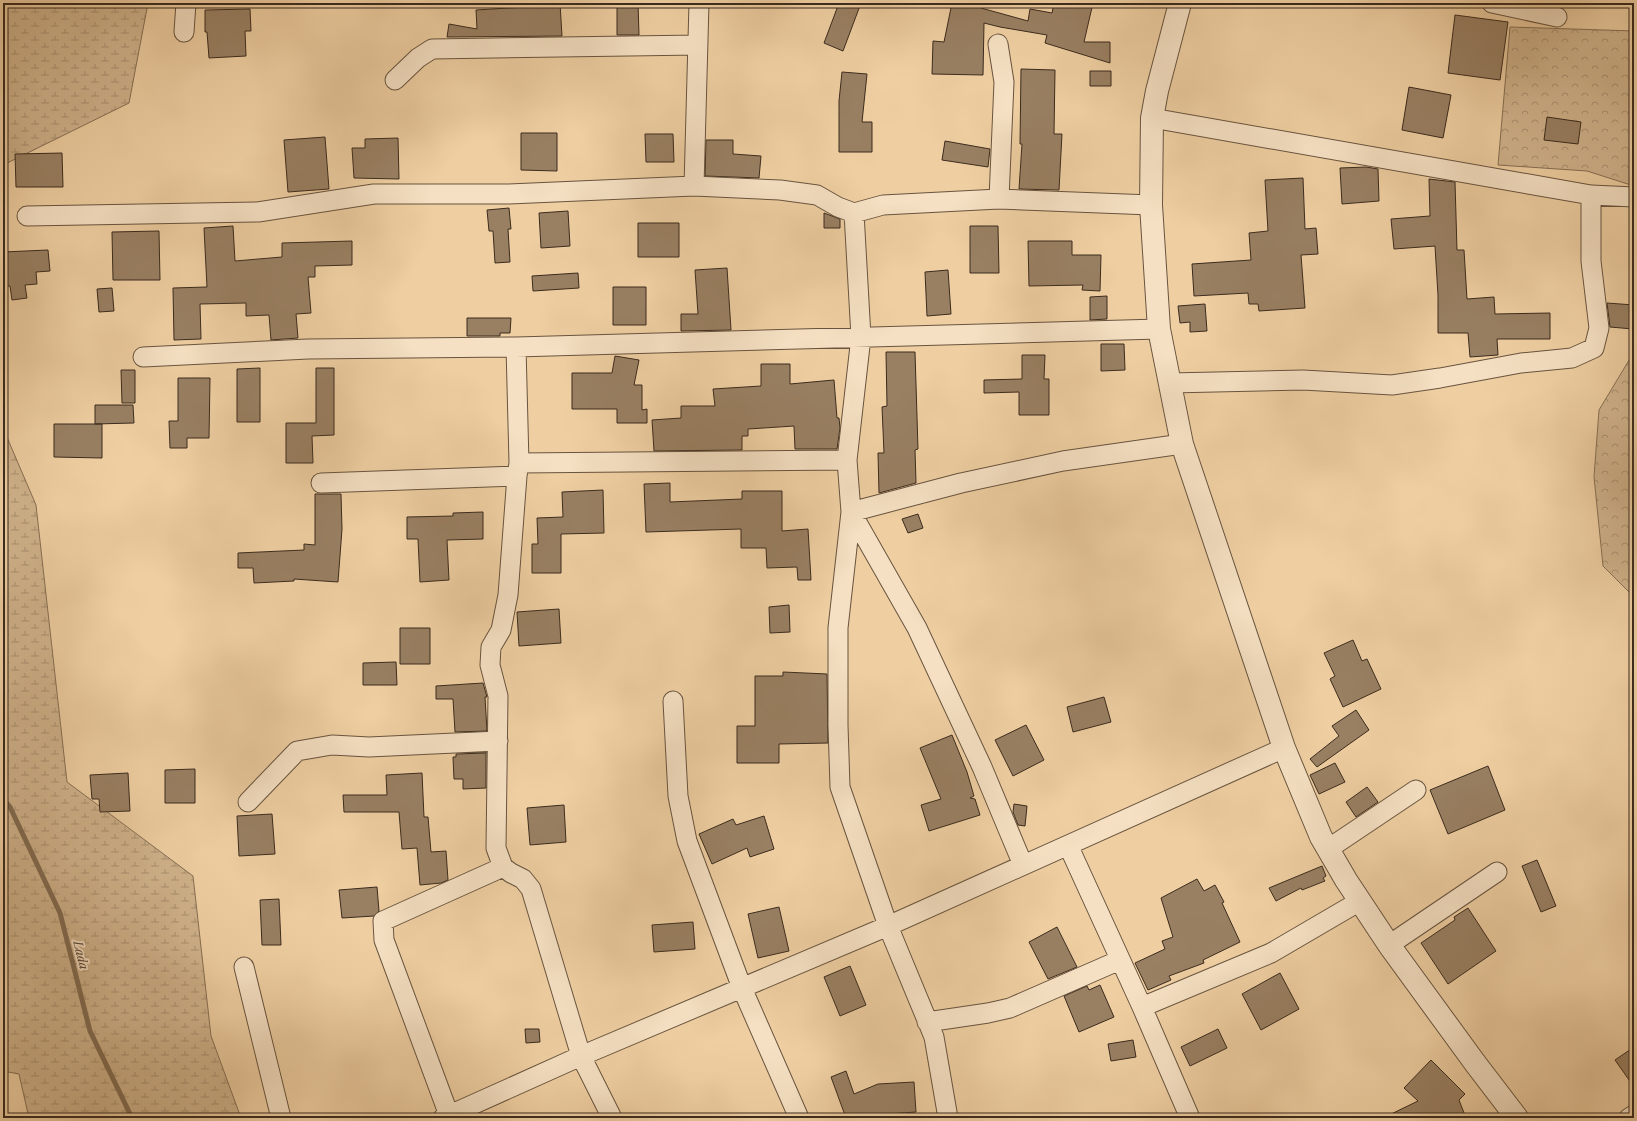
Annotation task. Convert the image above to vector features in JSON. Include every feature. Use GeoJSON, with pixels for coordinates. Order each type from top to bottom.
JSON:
{"type":"FeatureCollection","features":[{"type":"Feature","properties":{"kind":"street"},"geometry":{"type":"LineString","coordinates":[[184,32],[186,3]]}},
{"type":"Feature","properties":{"kind":"street"},"geometry":{"type":"LineString","coordinates":[[694,186],[699,3]]}},
{"type":"Feature","properties":{"kind":"street"},"geometry":{"type":"LineString","coordinates":[[1180,3],[1157,91],[1152,118],[1151,205],[1159,328],[1182,444],[1284,748],[1321,837],[1389,945],[1517,1118]]}},
{"type":"Feature","properties":{"kind":"street"},"geometry":{"type":"LineString","coordinates":[[1492,3],[1557,17]]}},
{"type":"Feature","properties":{"kind":"street"},"geometry":{"type":"LineString","coordinates":[[998,44],[1004,82],[999,199]]}},
{"type":"Feature","properties":{"kind":"street"},"geometry":{"type":"LineString","coordinates":[[395,80],[418,58],[432,49],[698,45]]}},
{"type":"Feature","properties":{"kind":"street"},"geometry":{"type":"LineString","coordinates":[[1152,118],[1591,195],[1634,197]]}},
{"type":"Feature","properties":{"kind":"street"},"geometry":{"type":"LineString","coordinates":[[27,216],[258,212],[374,194],[508,194],[694,186],[780,190],[818,195],[838,207],[854,213],[883,205],[999,199],[1151,205]]}},
{"type":"Feature","properties":{"kind":"street"},"geometry":{"type":"LineString","coordinates":[[1170,382],[1303,380],[1392,385],[1521,363],[1572,358],[1594,348],[1599,328],[1591,261],[1591,195]]}},
{"type":"Feature","properties":{"kind":"street"},"geometry":{"type":"LineString","coordinates":[[854,213],[860,337],[847,460],[851,512],[838,628],[838,725],[840,787],[888,926],[934,1037],[948,1118]]}},
{"type":"Feature","properties":{"kind":"street"},"geometry":{"type":"LineString","coordinates":[[142,356],[308,349],[516,347],[1159,328]]}},
{"type":"Feature","properties":{"kind":"street"},"geometry":{"type":"LineString","coordinates":[[516,347],[518,470],[508,595],[500,630],[490,647],[490,665],[498,696],[496,848],[502,867],[523,879],[531,889],[581,1056],[612,1118]]}},
{"type":"Feature","properties":{"kind":"street"},"geometry":{"type":"LineString","coordinates":[[851,512],[961,482],[1063,460],[1182,444]]}},
{"type":"Feature","properties":{"kind":"street"},"geometry":{"type":"LineString","coordinates":[[321,483],[518,470],[847,460]]}},
{"type":"Feature","properties":{"kind":"street"},"geometry":{"type":"LineString","coordinates":[[851,512],[917,628],[982,767],[1023,865]]}},
{"type":"Feature","properties":{"kind":"street"},"geometry":{"type":"LineString","coordinates":[[673,701],[678,796],[687,841],[742,988],[799,1118]]}},
{"type":"Feature","properties":{"kind":"street"},"geometry":{"type":"LineString","coordinates":[[248,802],[297,751],[332,745],[369,747],[498,741]]}},
{"type":"Feature","properties":{"kind":"street"},"geometry":{"type":"LineString","coordinates":[[502,867],[384,921],[384,940],[447,1117],[581,1056],[888,926],[1284,748]]}},
{"type":"Feature","properties":{"kind":"street"},"geometry":{"type":"LineString","coordinates":[[1328,849],[1416,790]]}},
{"type":"Feature","properties":{"kind":"street"},"geometry":{"type":"LineString","coordinates":[[1068,846],[1142,1007],[1190,1118]]}},
{"type":"Feature","properties":{"kind":"street"},"geometry":{"type":"LineString","coordinates":[[1389,945],[1497,872]]}},
{"type":"Feature","properties":{"kind":"street"},"geometry":{"type":"LineString","coordinates":[[1142,1007],[1271,953],[1360,901]]}},
{"type":"Feature","properties":{"kind":"street"},"geometry":{"type":"LineString","coordinates":[[927,1022],[988,1013],[1010,1008],[1120,960]]}},
{"type":"Feature","properties":{"kind":"street"},"geometry":{"type":"LineString","coordinates":[[244,967],[281,1118]]}},
{"type":"Feature","properties":{"kind":"street"},"geometry":{"type":"LineString","coordinates":[[1629,1118],[1634,1115]]}},
{"type":"Feature","properties":{"kind":"green space"},"geometry":{"type":"Polygon","coordinates":[[[3,3],[148,3],[129,103],[3,165],[3,3]]]}},
{"type":"Feature","properties":{"kind":"green space"},"geometry":{"type":"Polygon","coordinates":[[[1510,27],[1634,31],[1634,186],[1587,171],[1498,165],[1510,27]]]}},
{"type":"Feature","properties":{"kind":"green space"},"geometry":{"type":"Polygon","coordinates":[[[1634,352],[1634,597],[1603,566],[1594,477],[1599,410],[1634,352]]]}},
{"type":"Feature","properties":{"kind":"green space"},"geometry":{"type":"Polygon","coordinates":[[[3,428],[36,505],[67,782],[193,876],[211,1036],[241,1118],[29,1118],[19,1074],[3,1071],[3,428]]]}},
{"type":"Feature","properties":{"kind":"building"},"geometry":{"type":"Polygon","coordinates":[[[540,3],[560,3],[562,36],[447,37],[449,24],[477,29],[476,10],[540,6],[540,3]]]}},
{"type":"Feature","properties":{"kind":"building"},"geometry":{"type":"Polygon","coordinates":[[[617,3],[638,3],[639,35],[617,35],[617,3]]]}},
{"type":"Feature","properties":{"kind":"building"},"geometry":{"type":"Polygon","coordinates":[[[839,3],[861,3],[843,51],[824,43],[839,3]]]}},
{"type":"Feature","properties":{"kind":"building"},"geometry":{"type":"Polygon","coordinates":[[[952,3],[983,3],[981,8],[1028,21],[1030,9],[1052,13],[1054,3],[1093,3],[1084,42],[1110,42],[1110,63],[1045,43],[1047,35],[984,23],[983,75],[932,74],[933,41],[944,42],[952,3]]]}},
{"type":"Feature","properties":{"kind":"building"},"geometry":{"type":"Polygon","coordinates":[[[250,9],[251,31],[245,31],[246,56],[209,58],[207,32],[205,32],[205,10],[250,9]]]}},
{"type":"Feature","properties":{"kind":"building"},"geometry":{"type":"Polygon","coordinates":[[[1455,15],[1508,22],[1500,80],[1448,73],[1455,15]]]}},
{"type":"Feature","properties":{"kind":"building"},"geometry":{"type":"Polygon","coordinates":[[[1021,69],[1055,70],[1054,134],[1062,134],[1059,190],[1019,189],[1022,144],[1020,144],[1021,69]]]}},
{"type":"Feature","properties":{"kind":"building"},"geometry":{"type":"Polygon","coordinates":[[[1090,71],[1111,71],[1111,86],[1090,86],[1090,71]]]}},
{"type":"Feature","properties":{"kind":"building"},"geometry":{"type":"Polygon","coordinates":[[[842,72],[867,74],[862,122],[872,122],[872,152],[839,152],[839,101],[842,72]]]}},
{"type":"Feature","properties":{"kind":"building"},"geometry":{"type":"Polygon","coordinates":[[[1409,87],[1451,95],[1443,138],[1402,130],[1409,87]]]}},
{"type":"Feature","properties":{"kind":"building"},"geometry":{"type":"Polygon","coordinates":[[[1547,117],[1581,122],[1578,144],[1544,140],[1547,117]]]}},
{"type":"Feature","properties":{"kind":"building"},"geometry":{"type":"Polygon","coordinates":[[[521,133],[557,133],[557,171],[521,170],[521,133]]]}},
{"type":"Feature","properties":{"kind":"building"},"geometry":{"type":"Polygon","coordinates":[[[645,134],[673,134],[674,162],[646,162],[645,134]]]}},
{"type":"Feature","properties":{"kind":"building"},"geometry":{"type":"Polygon","coordinates":[[[325,137],[329,189],[288,192],[284,140],[325,137]]]}},
{"type":"Feature","properties":{"kind":"building"},"geometry":{"type":"Polygon","coordinates":[[[398,138],[399,179],[354,178],[352,148],[365,148],[365,139],[398,138]]]}},
{"type":"Feature","properties":{"kind":"building"},"geometry":{"type":"Polygon","coordinates":[[[706,140],[733,140],[733,154],[761,156],[759,178],[705,176],[706,140]]]}},
{"type":"Feature","properties":{"kind":"building"},"geometry":{"type":"Polygon","coordinates":[[[945,141],[990,149],[988,167],[942,160],[945,141]]]}},
{"type":"Feature","properties":{"kind":"building"},"geometry":{"type":"Polygon","coordinates":[[[62,153],[63,187],[16,187],[15,154],[62,153]]]}},
{"type":"Feature","properties":{"kind":"building"},"geometry":{"type":"Polygon","coordinates":[[[1366,167],[1378,169],[1379,201],[1342,204],[1340,168],[1366,167]]]}},
{"type":"Feature","properties":{"kind":"building"},"geometry":{"type":"Polygon","coordinates":[[[1303,178],[1305,229],[1316,228],[1318,254],[1301,255],[1305,308],[1259,311],[1258,304],[1249,304],[1248,293],[1194,296],[1192,264],[1251,260],[1249,233],[1268,231],[1265,180],[1303,178]]]}},
{"type":"Feature","properties":{"kind":"building"},"geometry":{"type":"Polygon","coordinates":[[[1429,179],[1455,182],[1457,250],[1464,250],[1467,299],[1494,297],[1495,314],[1550,313],[1550,339],[1497,339],[1498,355],[1470,357],[1468,333],[1438,333],[1438,295],[1435,246],[1394,249],[1391,219],[1430,216],[1429,179]]]}},
{"type":"Feature","properties":{"kind":"building"},"geometry":{"type":"Polygon","coordinates":[[[509,208],[511,229],[508,229],[510,262],[495,263],[493,231],[489,231],[487,210],[509,208]]]}},
{"type":"Feature","properties":{"kind":"building"},"geometry":{"type":"Polygon","coordinates":[[[568,211],[570,246],[541,248],[539,213],[568,211]]]}},
{"type":"Feature","properties":{"kind":"building"},"geometry":{"type":"Polygon","coordinates":[[[824,213],[840,219],[840,228],[824,228],[824,213]]]}},
{"type":"Feature","properties":{"kind":"building"},"geometry":{"type":"Polygon","coordinates":[[[638,223],[679,223],[679,257],[638,257],[638,223]]]}},
{"type":"Feature","properties":{"kind":"building"},"geometry":{"type":"Polygon","coordinates":[[[233,226],[235,261],[282,257],[282,243],[352,241],[352,265],[315,266],[315,277],[308,277],[311,313],[296,314],[298,338],[271,340],[269,315],[246,316],[246,303],[200,304],[201,339],[174,340],[173,288],[207,287],[204,228],[233,226]]]}},
{"type":"Feature","properties":{"kind":"building"},"geometry":{"type":"Polygon","coordinates":[[[970,226],[998,226],[999,273],[970,273],[970,226]]]}},
{"type":"Feature","properties":{"kind":"building"},"geometry":{"type":"Polygon","coordinates":[[[159,231],[160,280],[113,280],[112,232],[159,231]]]}},
{"type":"Feature","properties":{"kind":"building"},"geometry":{"type":"Polygon","coordinates":[[[1028,241],[1072,241],[1072,255],[1101,255],[1100,291],[1082,290],[1083,285],[1029,286],[1028,241]]]}},
{"type":"Feature","properties":{"kind":"building"},"geometry":{"type":"Polygon","coordinates":[[[48,250],[50,271],[36,272],[37,284],[25,285],[27,298],[12,300],[10,286],[5,286],[3,252],[48,250]]]}},
{"type":"Feature","properties":{"kind":"building"},"geometry":{"type":"Polygon","coordinates":[[[727,268],[731,330],[681,331],[681,314],[698,314],[695,270],[727,268]]]}},
{"type":"Feature","properties":{"kind":"building"},"geometry":{"type":"Polygon","coordinates":[[[948,270],[951,314],[927,316],[925,272],[948,270]]]}},
{"type":"Feature","properties":{"kind":"building"},"geometry":{"type":"Polygon","coordinates":[[[578,273],[579,288],[533,291],[532,276],[578,273]]]}},
{"type":"Feature","properties":{"kind":"building"},"geometry":{"type":"Polygon","coordinates":[[[613,287],[646,287],[646,325],[613,325],[613,287]]]}},
{"type":"Feature","properties":{"kind":"building"},"geometry":{"type":"Polygon","coordinates":[[[112,288],[114,311],[99,312],[97,289],[112,288]]]}},
{"type":"Feature","properties":{"kind":"building"},"geometry":{"type":"Polygon","coordinates":[[[1107,296],[1107,319],[1090,320],[1090,297],[1107,296]]]}},
{"type":"Feature","properties":{"kind":"building"},"geometry":{"type":"Polygon","coordinates":[[[1607,303],[1634,305],[1633,329],[1610,327],[1607,303]]]}},
{"type":"Feature","properties":{"kind":"building"},"geometry":{"type":"Polygon","coordinates":[[[1205,304],[1207,331],[1190,332],[1190,322],[1180,323],[1178,306],[1205,304]]]}},
{"type":"Feature","properties":{"kind":"building"},"geometry":{"type":"Polygon","coordinates":[[[467,318],[511,318],[510,333],[500,333],[500,336],[467,336],[467,318]]]}},
{"type":"Feature","properties":{"kind":"building"},"geometry":{"type":"Polygon","coordinates":[[[1101,344],[1124,344],[1125,370],[1101,371],[1101,344]]]}},
{"type":"Feature","properties":{"kind":"building"},"geometry":{"type":"Polygon","coordinates":[[[886,352],[915,352],[918,449],[915,450],[916,483],[879,493],[878,453],[884,453],[882,407],[887,406],[886,352]]]}},
{"type":"Feature","properties":{"kind":"building"},"geometry":{"type":"Polygon","coordinates":[[[1022,355],[1045,355],[1044,379],[1049,379],[1049,415],[1019,415],[1019,392],[984,393],[984,380],[1022,379],[1022,355]]]}},
{"type":"Feature","properties":{"kind":"building"},"geometry":{"type":"Polygon","coordinates":[[[615,356],[639,360],[634,385],[642,385],[642,410],[647,409],[647,423],[617,423],[617,409],[572,409],[572,373],[612,373],[615,356]]]}},
{"type":"Feature","properties":{"kind":"building"},"geometry":{"type":"Polygon","coordinates":[[[761,364],[790,364],[790,384],[834,380],[837,418],[839,418],[840,428],[837,449],[795,449],[794,426],[748,429],[748,436],[742,436],[742,450],[654,451],[652,420],[681,418],[681,406],[715,406],[713,389],[761,386],[761,364]]]}},
{"type":"Feature","properties":{"kind":"building"},"geometry":{"type":"Polygon","coordinates":[[[260,368],[260,422],[237,422],[237,369],[260,368]]]}},
{"type":"Feature","properties":{"kind":"building"},"geometry":{"type":"Polygon","coordinates":[[[316,368],[334,368],[334,435],[312,436],[313,463],[286,463],[286,423],[316,423],[316,368]]]}},
{"type":"Feature","properties":{"kind":"building"},"geometry":{"type":"Polygon","coordinates":[[[121,370],[135,370],[135,403],[122,403],[121,370]]]}},
{"type":"Feature","properties":{"kind":"building"},"geometry":{"type":"Polygon","coordinates":[[[178,378],[210,378],[209,438],[187,438],[187,448],[170,448],[169,421],[178,421],[178,378]]]}},
{"type":"Feature","properties":{"kind":"building"},"geometry":{"type":"Polygon","coordinates":[[[95,405],[133,405],[134,423],[95,424],[95,405]]]}},
{"type":"Feature","properties":{"kind":"building"},"geometry":{"type":"Polygon","coordinates":[[[54,424],[102,424],[102,458],[54,457],[54,424]]]}},
{"type":"Feature","properties":{"kind":"building"},"geometry":{"type":"Polygon","coordinates":[[[670,483],[670,502],[742,499],[742,491],[782,491],[782,531],[808,529],[811,580],[798,580],[797,567],[767,568],[766,548],[741,548],[741,529],[646,532],[644,484],[670,483]]]}},
{"type":"Feature","properties":{"kind":"building"},"geometry":{"type":"Polygon","coordinates":[[[603,490],[604,533],[561,534],[561,573],[532,573],[532,544],[538,544],[537,518],[563,517],[562,492],[603,490]]]}},
{"type":"Feature","properties":{"kind":"building"},"geometry":{"type":"Polygon","coordinates":[[[315,494],[341,494],[342,529],[338,582],[294,579],[294,581],[254,583],[253,568],[238,568],[238,553],[304,550],[304,544],[315,545],[315,494]]]}},
{"type":"Feature","properties":{"kind":"building"},"geometry":{"type":"Polygon","coordinates":[[[483,512],[483,539],[447,540],[449,580],[420,582],[418,539],[407,539],[407,517],[453,516],[453,513],[483,512]]]}},
{"type":"Feature","properties":{"kind":"building"},"geometry":{"type":"Polygon","coordinates":[[[918,514],[923,528],[908,533],[902,519],[918,514]]]}},
{"type":"Feature","properties":{"kind":"building"},"geometry":{"type":"Polygon","coordinates":[[[789,605],[790,632],[770,633],[769,607],[789,605]]]}},
{"type":"Feature","properties":{"kind":"building"},"geometry":{"type":"Polygon","coordinates":[[[559,609],[561,643],[519,646],[517,612],[559,609]]]}},
{"type":"Feature","properties":{"kind":"building"},"geometry":{"type":"Polygon","coordinates":[[[400,628],[430,628],[430,664],[400,664],[400,628]]]}},
{"type":"Feature","properties":{"kind":"building"},"geometry":{"type":"Polygon","coordinates":[[[1353,640],[1362,661],[1367,659],[1381,689],[1343,707],[1330,679],[1335,676],[1324,653],[1353,640]]]}},
{"type":"Feature","properties":{"kind":"building"},"geometry":{"type":"Polygon","coordinates":[[[396,662],[397,685],[363,685],[363,663],[396,662]]]}},
{"type":"Feature","properties":{"kind":"building"},"geometry":{"type":"Polygon","coordinates":[[[783,672],[827,674],[828,743],[779,744],[779,763],[737,763],[737,726],[755,726],[755,676],[783,676],[783,672]]]}},
{"type":"Feature","properties":{"kind":"building"},"geometry":{"type":"Polygon","coordinates":[[[483,683],[487,697],[485,697],[487,731],[455,732],[453,699],[436,699],[436,686],[483,683]]]}},
{"type":"Feature","properties":{"kind":"building"},"geometry":{"type":"Polygon","coordinates":[[[1104,697],[1111,722],[1073,732],[1067,707],[1104,697]]]}},
{"type":"Feature","properties":{"kind":"building"},"geometry":{"type":"Polygon","coordinates":[[[1356,710],[1369,730],[1317,767],[1310,759],[1339,736],[1332,726],[1356,710]]]}},
{"type":"Feature","properties":{"kind":"building"},"geometry":{"type":"Polygon","coordinates":[[[1026,725],[1044,760],[1013,776],[995,740],[1026,725]]]}},
{"type":"Feature","properties":{"kind":"building"},"geometry":{"type":"Polygon","coordinates":[[[952,735],[967,772],[974,796],[970,798],[975,799],[980,815],[929,831],[921,805],[941,799],[920,748],[952,735]]]}},
{"type":"Feature","properties":{"kind":"building"},"geometry":{"type":"Polygon","coordinates":[[[486,753],[486,788],[463,789],[463,779],[454,779],[453,757],[456,757],[456,754],[486,753]]]}},
{"type":"Feature","properties":{"kind":"building"},"geometry":{"type":"Polygon","coordinates":[[[1335,763],[1345,782],[1319,794],[1310,775],[1335,763]]]}},
{"type":"Feature","properties":{"kind":"building"},"geometry":{"type":"Polygon","coordinates":[[[1488,766],[1505,810],[1448,834],[1430,790],[1488,766]]]}},
{"type":"Feature","properties":{"kind":"building"},"geometry":{"type":"Polygon","coordinates":[[[195,769],[195,803],[165,803],[165,770],[195,769]]]}},
{"type":"Feature","properties":{"kind":"building"},"geometry":{"type":"Polygon","coordinates":[[[128,773],[130,811],[100,812],[99,799],[92,799],[90,775],[128,773]]]}},
{"type":"Feature","properties":{"kind":"building"},"geometry":{"type":"Polygon","coordinates":[[[422,773],[424,817],[428,817],[431,852],[446,851],[448,880],[441,883],[420,885],[417,848],[402,849],[399,812],[344,812],[343,795],[387,795],[386,775],[422,773]]]}},
{"type":"Feature","properties":{"kind":"building"},"geometry":{"type":"Polygon","coordinates":[[[1367,787],[1378,802],[1356,817],[1346,802],[1367,787]]]}},
{"type":"Feature","properties":{"kind":"building"},"geometry":{"type":"Polygon","coordinates":[[[1014,804],[1027,806],[1025,826],[1018,825],[1013,812],[1014,804]]]}},
{"type":"Feature","properties":{"kind":"building"},"geometry":{"type":"Polygon","coordinates":[[[564,805],[566,842],[530,845],[527,808],[564,805]]]}},
{"type":"Feature","properties":{"kind":"building"},"geometry":{"type":"Polygon","coordinates":[[[272,814],[275,854],[239,856],[237,816],[272,814]]]}},
{"type":"Feature","properties":{"kind":"building"},"geometry":{"type":"Polygon","coordinates":[[[764,816],[774,849],[750,857],[747,848],[712,864],[699,834],[733,819],[736,825],[764,816]]]}},
{"type":"Feature","properties":{"kind":"building"},"geometry":{"type":"Polygon","coordinates":[[[1537,860],[1556,906],[1541,912],[1522,866],[1537,860]]]}},
{"type":"Feature","properties":{"kind":"building"},"geometry":{"type":"Polygon","coordinates":[[[1322,866],[1326,876],[1323,878],[1325,881],[1302,890],[1301,888],[1276,901],[1269,888],[1322,866]]]}},
{"type":"Feature","properties":{"kind":"building"},"geometry":{"type":"Polygon","coordinates":[[[1197,879],[1204,891],[1215,885],[1224,902],[1222,903],[1240,942],[1203,960],[1204,963],[1169,976],[1171,980],[1148,990],[1135,963],[1165,949],[1162,941],[1173,937],[1161,898],[1197,879]]]}},
{"type":"Feature","properties":{"kind":"building"},"geometry":{"type":"Polygon","coordinates":[[[377,887],[379,911],[374,916],[342,918],[339,890],[377,887]]]}},
{"type":"Feature","properties":{"kind":"building"},"geometry":{"type":"Polygon","coordinates":[[[279,899],[281,945],[262,945],[260,900],[279,899]]]}},
{"type":"Feature","properties":{"kind":"building"},"geometry":{"type":"Polygon","coordinates":[[[779,907],[789,951],[758,958],[748,914],[779,907]]]}},
{"type":"Feature","properties":{"kind":"building"},"geometry":{"type":"Polygon","coordinates":[[[1468,908],[1496,951],[1448,984],[1421,943],[1455,920],[1454,917],[1468,908]]]}},
{"type":"Feature","properties":{"kind":"building"},"geometry":{"type":"Polygon","coordinates":[[[693,922],[695,949],[654,952],[652,925],[693,922]]]}},
{"type":"Feature","properties":{"kind":"building"},"geometry":{"type":"Polygon","coordinates":[[[1057,927],[1077,967],[1048,979],[1029,942],[1057,927]]]}},
{"type":"Feature","properties":{"kind":"building"},"geometry":{"type":"Polygon","coordinates":[[[850,966],[866,1005],[840,1016],[824,977],[850,966]]]}},
{"type":"Feature","properties":{"kind":"building"},"geometry":{"type":"Polygon","coordinates":[[[1280,973],[1299,1009],[1261,1030],[1242,994],[1280,973]]]}},
{"type":"Feature","properties":{"kind":"building"},"geometry":{"type":"Polygon","coordinates":[[[1100,985],[1114,1017],[1079,1032],[1064,996],[1087,986],[1089,990],[1100,985]]]}},
{"type":"Feature","properties":{"kind":"building"},"geometry":{"type":"Polygon","coordinates":[[[525,1029],[539,1029],[540,1042],[526,1043],[525,1029]]]}},
{"type":"Feature","properties":{"kind":"building"},"geometry":{"type":"Polygon","coordinates":[[[1218,1029],[1227,1048],[1190,1066],[1181,1047],[1218,1029]]]}},
{"type":"Feature","properties":{"kind":"building"},"geometry":{"type":"Polygon","coordinates":[[[1133,1040],[1136,1057],[1111,1061],[1108,1044],[1133,1040]]]}},
{"type":"Feature","properties":{"kind":"building"},"geometry":{"type":"Polygon","coordinates":[[[1634,1047],[1634,1087],[1615,1060],[1634,1047]]]}},
{"type":"Feature","properties":{"kind":"building"},"geometry":{"type":"Polygon","coordinates":[[[1431,1060],[1465,1094],[1459,1100],[1466,1118],[1383,1118],[1418,1101],[1404,1088],[1431,1060]]]}},
{"type":"Feature","properties":{"kind":"building"},"geometry":{"type":"Polygon","coordinates":[[[846,1071],[854,1094],[878,1084],[914,1082],[916,1112],[876,1115],[877,1118],[846,1118],[831,1077],[846,1071]]]}},
{"type":"Feature","properties":{"kind":"waterway","name":"Lada"},"geometry":{"type":"LineString","coordinates":[[3,799],[10,807],[60,913],[90,1031],[132,1118]]}}]}
